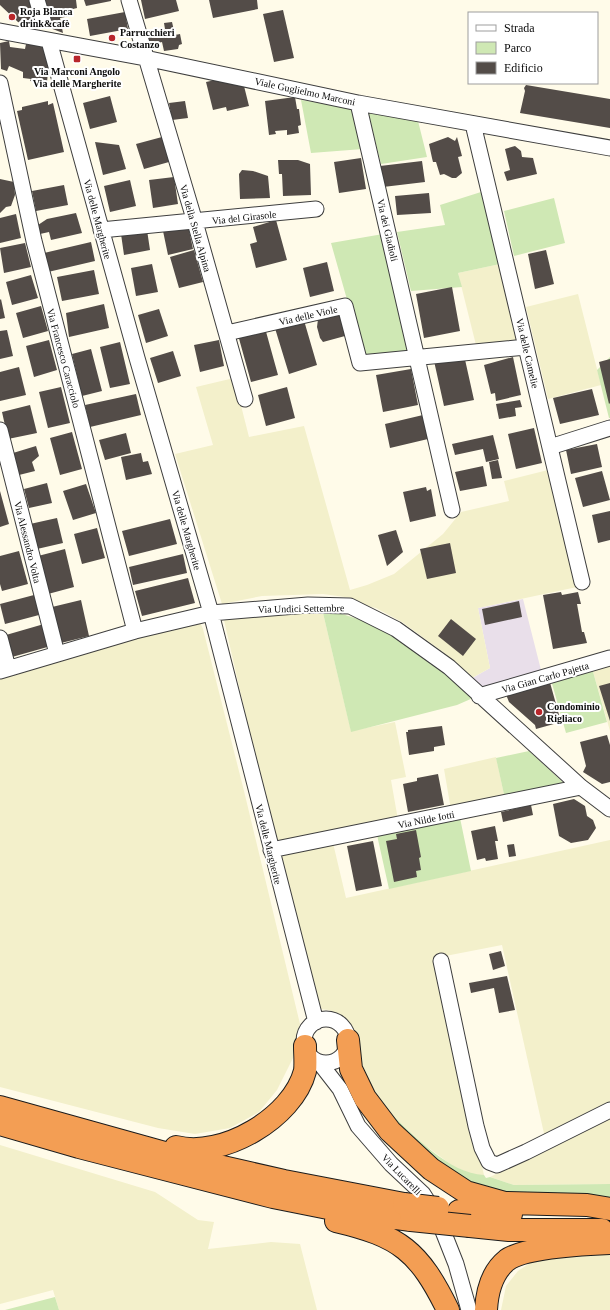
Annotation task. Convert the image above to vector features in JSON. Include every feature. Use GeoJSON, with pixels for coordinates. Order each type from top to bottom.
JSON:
{"type":"FeatureCollection","features":[{"type":"Feature","properties":{"kind":"highway"},"geometry":{"type":"LineString","coordinates":[[343,1049],[351,1069],[366,1098],[390,1131],[431,1169],[466,1192],[505,1202],[587,1204],[610,1210]]}},
{"type":"Feature","properties":{"kind":"highway"},"geometry":{"type":"LineString","coordinates":[[35,1116],[68,1120],[183,1149],[218,1146],[244,1137],[274,1116],[294,1093],[312,1054]]}},
{"type":"Feature","properties":{"kind":"highway"},"geometry":{"type":"LineString","coordinates":[[0,1106],[182,1158],[284,1181],[408,1212]]}},
{"type":"Feature","properties":{"kind":"highway"},"geometry":{"type":"LineString","coordinates":[[0,1124],[78,1147],[240,1188],[338,1210],[408,1212],[464,1218],[610,1217]]}},
{"type":"Feature","properties":{"kind":"highway"},"geometry":{"type":"LineString","coordinates":[[240,1188],[262,1205],[348,1224],[381,1234],[398,1243],[412,1254],[424,1267],[448,1310]]}},
{"type":"Feature","properties":{"kind":"highway"},"geometry":{"type":"LineString","coordinates":[[464,1218],[509,1230],[610,1230]]}},
{"type":"Feature","properties":{"kind":"highway"},"geometry":{"type":"LineString","coordinates":[[486,1310],[488,1291],[497,1270],[508,1259],[545,1249],[610,1243]]}},
{"type":"Feature","properties":{"kind":"street"},"geometry":{"type":"LineString","coordinates":[[37,0],[43,20]]}},
{"type":"Feature","properties":{"kind":"street","name":"Via della Stella Alpina"},"geometry":{"type":"LineString","coordinates":[[129,0],[195,222],[245,399]]}},
{"type":"Feature","properties":{"kind":"street","name":"Viale Guglielmo Marconi"},"geometry":{"type":"LineString","coordinates":[[0,31],[145,58],[358,103],[610,148]]}},
{"type":"Feature","properties":{"kind":"street","name":"Via delle Margherite"},"geometry":{"type":"LineString","coordinates":[[49,41],[136,358],[211,612],[316,1022]]}},
{"type":"Feature","properties":{"kind":"street","name":"Via Francesco Caracciolo"},"geometry":{"type":"LineString","coordinates":[[0,83],[34,241],[135,632]]}},
{"type":"Feature","properties":{"kind":"street","name":"Via dei Gladioli"},"geometry":{"type":"LineString","coordinates":[[358,103],[452,510]]}},
{"type":"Feature","properties":{"kind":"street","name":"Via delle Camelie"},"geometry":{"type":"LineString","coordinates":[[474,124],[582,582]]}},
{"type":"Feature","properties":{"kind":"street","name":"Via del Girasole"},"geometry":{"type":"LineString","coordinates":[[101,230],[316,209]]}},
{"type":"Feature","properties":{"kind":"street","name":"Via delle Viole"},"geometry":{"type":"LineString","coordinates":[[227,333],[345,306],[360,364],[418,358]]}},
{"type":"Feature","properties":{"kind":"street"},"geometry":{"type":"LineString","coordinates":[[418,358],[526,347]]}},
{"type":"Feature","properties":{"kind":"street"},"geometry":{"type":"LineString","coordinates":[[550,447],[610,428]]}},
{"type":"Feature","properties":{"kind":"street","name":"Via Alessandro Volta"},"geometry":{"type":"LineString","coordinates":[[0,430],[57,654]]}},
{"type":"Feature","properties":{"kind":"street","name":"Via Undici Settembre"},"geometry":{"type":"LineString","coordinates":[[4,669],[211,612],[308,605],[350,606],[396,629],[450,667],[479,696],[581,787],[610,809]]}},
{"type":"Feature","properties":{"kind":"street"},"geometry":{"type":"LineString","coordinates":[[0,638],[4,669]]}},
{"type":"Feature","properties":{"kind":"street","name":"Via Gian Carlo Pajetta"},"geometry":{"type":"LineString","coordinates":[[479,696],[610,658]]}},
{"type":"Feature","properties":{"kind":"street","name":"Via Nilde Iotti"},"geometry":{"type":"LineString","coordinates":[[271,850],[581,787]]}},
{"type":"Feature","properties":{"kind":"street"},"geometry":{"type":"LineString","coordinates":[[440,961],[476,1126],[482,1148],[489,1162],[497,1165],[610,1110]]}},
{"type":"Feature","properties":{"kind":"street","name":"Via Lucarelli"},"geometry":{"type":"LineString","coordinates":[[316,1022],[323,1020],[337,1022],[342,1027],[343,1049],[340,1089]]}},
{"type":"Feature","properties":{"kind":"street"},"geometry":{"type":"LineString","coordinates":[[316,1022],[306,1032],[312,1054],[326,1063],[343,1049]]}},
{"type":"Feature","properties":{"kind":"street","name":"Via Lucarelli"},"geometry":{"type":"LineString","coordinates":[[312,1054],[340,1089],[358,1126],[391,1164],[422,1194],[437,1216],[456,1264],[469,1310]]}},
{"type":"Feature","properties":{"kind":"shaded area"},"geometry":{"type":"Polygon","coordinates":[[[500,264],[518,341],[476,345],[458,273],[500,264]]]}},
{"type":"Feature","properties":{"kind":"shaded area"},"geometry":{"type":"Polygon","coordinates":[[[578,294],[601,385],[548,399],[526,307],[578,294]]]}},
{"type":"Feature","properties":{"kind":"shaded area"},"geometry":{"type":"Polygon","coordinates":[[[234,378],[249,437],[304,426],[350,590],[394,574],[443,534],[461,512],[509,501],[504,481],[548,470],[577,587],[478,608],[490,668],[472,678],[443,652],[402,622],[376,608],[355,603],[352,598],[323,594],[262,596],[222,604],[175,454],[213,445],[196,387],[234,378]]]}},
{"type":"Feature","properties":{"kind":"shaded area"},"geometry":{"type":"Polygon","coordinates":[[[523,599],[542,674],[473,698],[460,685],[490,668],[478,608],[523,599]]]}},
{"type":"Feature","properties":{"kind":"shaded area"},"geometry":{"type":"Polygon","coordinates":[[[323,613],[351,731],[395,722],[406,777],[391,780],[398,820],[275,845],[224,620],[248,616],[323,613]]]}},
{"type":"Feature","properties":{"kind":"shaded area"},"geometry":{"type":"Polygon","coordinates":[[[199,620],[203,629],[244,791],[300,1024],[293,1058],[277,1090],[259,1112],[230,1128],[195,1134],[158,1128],[0,1087],[0,678],[199,620]]]}},
{"type":"Feature","properties":{"kind":"shaded area"},"geometry":{"type":"Polygon","coordinates":[[[610,664],[610,731],[592,668],[610,664]]]}},
{"type":"Feature","properties":{"kind":"shaded area"},"geometry":{"type":"Polygon","coordinates":[[[496,757],[505,799],[451,810],[444,769],[496,757]]]}},
{"type":"Feature","properties":{"kind":"shaded area"},"geometry":{"type":"Polygon","coordinates":[[[610,840],[610,1107],[545,1138],[502,945],[435,958],[484,1175],[474,1175],[453,1166],[422,1143],[388,1111],[365,1081],[350,1032],[343,1021],[337,1014],[329,1010],[319,1009],[279,855],[333,843],[346,898],[610,840]]]}},
{"type":"Feature","properties":{"kind":"shaded area"},"geometry":{"type":"Polygon","coordinates":[[[610,1117],[610,1184],[514,1185],[490,1177],[610,1117]]]}},
{"type":"Feature","properties":{"kind":"shaded area"},"geometry":{"type":"Polygon","coordinates":[[[0,1145],[155,1192],[198,1220],[214,1222],[208,1249],[271,1242],[300,1244],[317,1310],[59,1310],[53,1290],[0,1304],[0,1145]]]}},
{"type":"Feature","properties":{"kind":"shaded area"},"geometry":{"type":"Polygon","coordinates":[[[610,1249],[610,1310],[501,1310],[506,1286],[518,1271],[542,1255],[610,1249]]]}},
{"type":"Feature","properties":{"kind":"green space"},"geometry":{"type":"Polygon","coordinates":[[[301,100],[354,109],[363,149],[311,153],[301,100]]]}},
{"type":"Feature","properties":{"kind":"green space"},"geometry":{"type":"Polygon","coordinates":[[[368,112],[418,121],[427,157],[381,164],[368,112]]]}},
{"type":"Feature","properties":{"kind":"green space"},"geometry":{"type":"Polygon","coordinates":[[[481,192],[500,264],[458,273],[462,287],[411,291],[397,232],[445,225],[440,205],[481,192]]]}},
{"type":"Feature","properties":{"kind":"green space"},"geometry":{"type":"Polygon","coordinates":[[[554,198],[565,243],[514,256],[504,211],[554,198]]]}},
{"type":"Feature","properties":{"kind":"green space"},"geometry":{"type":"Polygon","coordinates":[[[383,234],[410,352],[363,356],[331,243],[383,234]]]}},
{"type":"Feature","properties":{"kind":"green space"},"geometry":{"type":"Polygon","coordinates":[[[610,357],[610,418],[609,418],[597,370],[610,357]]]}},
{"type":"Feature","properties":{"kind":"green space"},"geometry":{"type":"Polygon","coordinates":[[[323,613],[342,614],[377,625],[443,669],[473,698],[457,705],[351,732],[323,613]]]}},
{"type":"Feature","properties":{"kind":"green space"},"geometry":{"type":"Polygon","coordinates":[[[592,668],[607,722],[566,733],[551,680],[592,668]]]}},
{"type":"Feature","properties":{"kind":"green space"},"geometry":{"type":"Polygon","coordinates":[[[529,751],[567,786],[505,799],[496,758],[529,751]]]}},
{"type":"Feature","properties":{"kind":"green space"},"geometry":{"type":"Polygon","coordinates":[[[460,818],[471,871],[389,889],[377,835],[460,818]]]}},
{"type":"Feature","properties":{"kind":"green space"},"geometry":{"type":"Polygon","coordinates":[[[388,1111],[432,1151],[458,1168],[471,1173],[484,1175],[486,1178],[490,1177],[514,1185],[610,1184],[610,1204],[476,1189],[400,1133],[388,1111]]]}},
{"type":"Feature","properties":{"kind":"green space"},"geometry":{"type":"Polygon","coordinates":[[[55,1297],[59,1310],[5,1310],[55,1297]]]}},
{"type":"Feature","properties":{"kind":"building"},"geometry":{"type":"Polygon","coordinates":[[[0,0],[29,0],[36,28],[18,22],[0,5],[0,0]]]}},
{"type":"Feature","properties":{"kind":"building"},"geometry":{"type":"Polygon","coordinates":[[[43,0],[76,0],[77,8],[73,9],[70,16],[60,18],[63,33],[50,28],[43,0]]]}},
{"type":"Feature","properties":{"kind":"building"},"geometry":{"type":"Polygon","coordinates":[[[84,0],[111,0],[111,1],[86,6],[84,0]]]}},
{"type":"Feature","properties":{"kind":"building"},"geometry":{"type":"Polygon","coordinates":[[[141,0],[176,0],[179,11],[145,19],[141,0]]]}},
{"type":"Feature","properties":{"kind":"building"},"geometry":{"type":"Polygon","coordinates":[[[209,0],[257,0],[258,9],[213,18],[209,0]]]}},
{"type":"Feature","properties":{"kind":"building"},"geometry":{"type":"Polygon","coordinates":[[[283,10],[294,58],[274,62],[263,14],[283,10]]]}},
{"type":"Feature","properties":{"kind":"building"},"geometry":{"type":"Polygon","coordinates":[[[125,12],[128,29],[90,36],[87,19],[125,12]]]}},
{"type":"Feature","properties":{"kind":"building"},"geometry":{"type":"Polygon","coordinates":[[[172,22],[175,35],[180,34],[182,44],[179,45],[178,49],[164,51],[162,42],[148,46],[145,33],[165,29],[164,23],[172,22]]]}},
{"type":"Feature","properties":{"kind":"building"},"geometry":{"type":"Polygon","coordinates":[[[9,41],[10,47],[25,49],[26,44],[46,47],[45,56],[49,57],[47,83],[30,81],[31,79],[23,78],[23,72],[9,66],[7,71],[1,69],[0,43],[9,41]]]}},
{"type":"Feature","properties":{"kind":"building"},"geometry":{"type":"Polygon","coordinates":[[[215,80],[244,86],[249,106],[227,111],[226,107],[213,110],[206,82],[215,80]]]}},
{"type":"Feature","properties":{"kind":"building"},"geometry":{"type":"Polygon","coordinates":[[[526,85],[610,99],[610,128],[520,113],[525,91],[524,88],[526,85]]]}},
{"type":"Feature","properties":{"kind":"building"},"geometry":{"type":"Polygon","coordinates":[[[110,96],[117,122],[90,129],[83,103],[110,96]]]}},
{"type":"Feature","properties":{"kind":"building"},"geometry":{"type":"Polygon","coordinates":[[[295,97],[297,109],[299,109],[301,125],[298,126],[299,133],[287,135],[287,130],[275,131],[276,134],[269,135],[265,101],[295,97]]]}},
{"type":"Feature","properties":{"kind":"building"},"geometry":{"type":"Polygon","coordinates":[[[48,101],[48,105],[53,103],[64,152],[28,160],[17,111],[22,110],[22,107],[48,101]]]}},
{"type":"Feature","properties":{"kind":"building"},"geometry":{"type":"Polygon","coordinates":[[[185,101],[188,118],[172,120],[169,103],[185,101]]]}},
{"type":"Feature","properties":{"kind":"building"},"geometry":{"type":"Polygon","coordinates":[[[162,137],[169,162],[144,169],[136,144],[162,137]]]}},
{"type":"Feature","properties":{"kind":"building"},"geometry":{"type":"Polygon","coordinates":[[[448,137],[455,141],[457,137],[462,156],[458,157],[462,173],[456,178],[452,178],[444,174],[440,175],[436,162],[433,162],[429,144],[448,137]]]}},
{"type":"Feature","properties":{"kind":"building"},"geometry":{"type":"Polygon","coordinates":[[[95,142],[119,145],[126,169],[103,175],[95,142]]]}},
{"type":"Feature","properties":{"kind":"building"},"geometry":{"type":"Polygon","coordinates":[[[515,146],[521,151],[522,157],[533,158],[537,174],[507,181],[504,172],[510,170],[505,149],[515,146]]]}},
{"type":"Feature","properties":{"kind":"building"},"geometry":{"type":"Polygon","coordinates":[[[361,158],[366,189],[339,193],[334,162],[361,158]]]}},
{"type":"Feature","properties":{"kind":"building"},"geometry":{"type":"Polygon","coordinates":[[[278,160],[298,160],[310,164],[311,195],[283,196],[282,174],[279,174],[278,160]]]}},
{"type":"Feature","properties":{"kind":"building"},"geometry":{"type":"Polygon","coordinates":[[[422,161],[425,182],[383,187],[380,166],[422,161]]]}},
{"type":"Feature","properties":{"kind":"building"},"geometry":{"type":"Polygon","coordinates":[[[242,170],[253,171],[268,176],[270,198],[240,199],[239,174],[242,170]]]}},
{"type":"Feature","properties":{"kind":"building"},"geometry":{"type":"Polygon","coordinates":[[[174,177],[178,204],[153,208],[149,180],[174,177]]]}},
{"type":"Feature","properties":{"kind":"building"},"geometry":{"type":"Polygon","coordinates":[[[0,179],[14,182],[15,195],[11,206],[6,207],[0,213],[0,179]]]}},
{"type":"Feature","properties":{"kind":"building"},"geometry":{"type":"Polygon","coordinates":[[[130,180],[136,206],[110,212],[104,186],[130,180]]]}},
{"type":"Feature","properties":{"kind":"building"},"geometry":{"type":"Polygon","coordinates":[[[64,185],[68,205],[36,211],[32,191],[64,185]]]}},
{"type":"Feature","properties":{"kind":"building"},"geometry":{"type":"Polygon","coordinates":[[[429,193],[431,213],[397,215],[395,196],[429,193]]]}},
{"type":"Feature","properties":{"kind":"building"},"geometry":{"type":"Polygon","coordinates":[[[76,213],[82,233],[51,240],[49,232],[40,234],[38,225],[47,219],[76,213]]]}},
{"type":"Feature","properties":{"kind":"building"},"geometry":{"type":"Polygon","coordinates":[[[16,214],[21,238],[0,243],[0,218],[16,214]]]}},
{"type":"Feature","properties":{"kind":"building"},"geometry":{"type":"Polygon","coordinates":[[[276,220],[287,260],[256,268],[250,244],[257,242],[253,227],[276,220]]]}},
{"type":"Feature","properties":{"kind":"building"},"geometry":{"type":"Polygon","coordinates":[[[188,225],[193,249],[168,255],[163,231],[188,225]]]}},
{"type":"Feature","properties":{"kind":"building"},"geometry":{"type":"Polygon","coordinates":[[[147,230],[150,250],[124,255],[121,234],[147,230]]]}},
{"type":"Feature","properties":{"kind":"building"},"geometry":{"type":"Polygon","coordinates":[[[91,242],[95,261],[48,272],[44,253],[91,242]]]}},
{"type":"Feature","properties":{"kind":"building"},"geometry":{"type":"Polygon","coordinates":[[[25,243],[31,267],[4,273],[0,248],[25,243]]]}},
{"type":"Feature","properties":{"kind":"building"},"geometry":{"type":"Polygon","coordinates":[[[194,250],[203,282],[179,288],[170,257],[194,250]]]}},
{"type":"Feature","properties":{"kind":"building"},"geometry":{"type":"Polygon","coordinates":[[[546,250],[554,284],[535,289],[528,254],[546,250]]]}},
{"type":"Feature","properties":{"kind":"building"},"geometry":{"type":"Polygon","coordinates":[[[327,262],[334,291],[310,297],[303,268],[327,262]]]}},
{"type":"Feature","properties":{"kind":"building"},"geometry":{"type":"Polygon","coordinates":[[[152,264],[158,292],[136,296],[131,268],[152,264]]]}},
{"type":"Feature","properties":{"kind":"building"},"geometry":{"type":"Polygon","coordinates":[[[94,270],[99,294],[62,301],[57,277],[94,270]]]}},
{"type":"Feature","properties":{"kind":"building"},"geometry":{"type":"Polygon","coordinates":[[[31,275],[38,298],[12,305],[6,282],[31,275]]]}},
{"type":"Feature","properties":{"kind":"building"},"geometry":{"type":"Polygon","coordinates":[[[452,287],[460,331],[424,338],[416,294],[452,287]]]}},
{"type":"Feature","properties":{"kind":"building"},"geometry":{"type":"Polygon","coordinates":[[[1,299],[5,318],[0,319],[0,300],[1,299]]]}},
{"type":"Feature","properties":{"kind":"building"},"geometry":{"type":"Polygon","coordinates":[[[104,304],[109,328],[69,337],[66,313],[104,304]]]}},
{"type":"Feature","properties":{"kind":"building"},"geometry":{"type":"Polygon","coordinates":[[[41,306],[48,331],[23,338],[16,313],[41,306]]]}},
{"type":"Feature","properties":{"kind":"building"},"geometry":{"type":"Polygon","coordinates":[[[159,309],[168,336],[146,343],[138,315],[159,309]]]}},
{"type":"Feature","properties":{"kind":"building"},"geometry":{"type":"Polygon","coordinates":[[[341,312],[345,336],[323,342],[320,338],[317,327],[318,319],[341,312]]]}},
{"type":"Feature","properties":{"kind":"building"},"geometry":{"type":"Polygon","coordinates":[[[303,317],[317,365],[289,374],[274,325],[303,317]]]}},
{"type":"Feature","properties":{"kind":"building"},"geometry":{"type":"Polygon","coordinates":[[[265,328],[278,375],[251,382],[238,335],[265,328]]]}},
{"type":"Feature","properties":{"kind":"building"},"geometry":{"type":"Polygon","coordinates":[[[7,330],[13,356],[0,359],[0,331],[7,330]]]}},
{"type":"Feature","properties":{"kind":"building"},"geometry":{"type":"Polygon","coordinates":[[[49,340],[57,370],[34,377],[26,346],[49,340]]]}},
{"type":"Feature","properties":{"kind":"building"},"geometry":{"type":"Polygon","coordinates":[[[219,340],[224,366],[200,372],[194,345],[219,340]]]}},
{"type":"Feature","properties":{"kind":"building"},"geometry":{"type":"Polygon","coordinates":[[[120,342],[130,384],[110,388],[100,347],[120,342]]]}},
{"type":"Feature","properties":{"kind":"building"},"geometry":{"type":"Polygon","coordinates":[[[91,349],[102,391],[82,396],[72,354],[91,349]]]}},
{"type":"Feature","properties":{"kind":"building"},"geometry":{"type":"Polygon","coordinates":[[[173,351],[181,376],[158,383],[150,358],[173,351]]]}},
{"type":"Feature","properties":{"kind":"building"},"geometry":{"type":"Polygon","coordinates":[[[464,355],[474,400],[444,406],[434,361],[464,355]]]}},
{"type":"Feature","properties":{"kind":"building"},"geometry":{"type":"Polygon","coordinates":[[[513,357],[521,395],[496,401],[495,393],[491,394],[484,365],[513,357]]]}},
{"type":"Feature","properties":{"kind":"building"},"geometry":{"type":"Polygon","coordinates":[[[610,359],[610,403],[609,404],[599,362],[610,359]]]}},
{"type":"Feature","properties":{"kind":"building"},"geometry":{"type":"Polygon","coordinates":[[[19,367],[26,395],[0,401],[0,372],[19,367]]]}},
{"type":"Feature","properties":{"kind":"building"},"geometry":{"type":"Polygon","coordinates":[[[411,369],[418,405],[383,412],[376,375],[411,369]]]}},
{"type":"Feature","properties":{"kind":"building"},"geometry":{"type":"Polygon","coordinates":[[[61,387],[70,423],[48,428],[39,392],[61,387]]]}},
{"type":"Feature","properties":{"kind":"building"},"geometry":{"type":"Polygon","coordinates":[[[287,387],[295,418],[266,426],[258,395],[287,387]]]}},
{"type":"Feature","properties":{"kind":"building"},"geometry":{"type":"Polygon","coordinates":[[[592,389],[599,415],[560,424],[553,398],[592,389]]]}},
{"type":"Feature","properties":{"kind":"building"},"geometry":{"type":"Polygon","coordinates":[[[136,394],[141,415],[90,427],[85,405],[136,394]]]}},
{"type":"Feature","properties":{"kind":"building"},"geometry":{"type":"Polygon","coordinates":[[[520,400],[522,407],[515,408],[516,416],[499,419],[496,404],[520,400]]]}},
{"type":"Feature","properties":{"kind":"building"},"geometry":{"type":"Polygon","coordinates":[[[30,405],[37,433],[8,439],[2,412],[30,405]]]}},
{"type":"Feature","properties":{"kind":"building"},"geometry":{"type":"Polygon","coordinates":[[[423,415],[428,439],[390,448],[385,424],[423,415]]]}},
{"type":"Feature","properties":{"kind":"building"},"geometry":{"type":"Polygon","coordinates":[[[534,428],[542,463],[516,469],[508,434],[534,428]]]}},
{"type":"Feature","properties":{"kind":"building"},"geometry":{"type":"Polygon","coordinates":[[[72,432],[82,469],[60,475],[50,438],[72,432]]]}},
{"type":"Feature","properties":{"kind":"building"},"geometry":{"type":"Polygon","coordinates":[[[126,433],[131,453],[105,460],[99,440],[126,433]]]}},
{"type":"Feature","properties":{"kind":"building"},"geometry":{"type":"Polygon","coordinates":[[[493,435],[499,459],[486,462],[483,449],[455,455],[452,444],[493,435]]]}},
{"type":"Feature","properties":{"kind":"building"},"geometry":{"type":"Polygon","coordinates":[[[597,444],[602,467],[571,474],[566,450],[597,444]]]}},
{"type":"Feature","properties":{"kind":"building"},"geometry":{"type":"Polygon","coordinates":[[[36,446],[39,456],[32,462],[35,471],[19,475],[13,453],[36,446]]]}},
{"type":"Feature","properties":{"kind":"building"},"geometry":{"type":"Polygon","coordinates":[[[141,453],[143,462],[148,461],[152,474],[126,480],[121,457],[141,453]]]}},
{"type":"Feature","properties":{"kind":"building"},"geometry":{"type":"Polygon","coordinates":[[[498,460],[502,478],[492,479],[489,462],[498,460]]]}},
{"type":"Feature","properties":{"kind":"building"},"geometry":{"type":"Polygon","coordinates":[[[483,466],[487,486],[460,491],[455,472],[483,466]]]}},
{"type":"Feature","properties":{"kind":"building"},"geometry":{"type":"Polygon","coordinates":[[[602,471],[610,500],[583,507],[575,478],[602,471]]]}},
{"type":"Feature","properties":{"kind":"building"},"geometry":{"type":"Polygon","coordinates":[[[47,483],[52,503],[29,508],[24,489],[47,483]]]}},
{"type":"Feature","properties":{"kind":"building"},"geometry":{"type":"Polygon","coordinates":[[[86,484],[96,513],[73,520],[63,491],[86,484]]]}},
{"type":"Feature","properties":{"kind":"building"},"geometry":{"type":"Polygon","coordinates":[[[426,487],[427,491],[431,489],[436,516],[410,522],[403,492],[426,487]]]}},
{"type":"Feature","properties":{"kind":"building"},"geometry":{"type":"Polygon","coordinates":[[[0,491],[9,524],[0,527],[0,491]]]}},
{"type":"Feature","properties":{"kind":"building"},"geometry":{"type":"Polygon","coordinates":[[[610,511],[610,540],[598,543],[592,515],[610,511]]]}},
{"type":"Feature","properties":{"kind":"building"},"geometry":{"type":"Polygon","coordinates":[[[57,518],[63,543],[37,549],[30,524],[57,518]]]}},
{"type":"Feature","properties":{"kind":"building"},"geometry":{"type":"Polygon","coordinates":[[[170,519],[177,544],[129,556],[122,531],[170,519]]]}},
{"type":"Feature","properties":{"kind":"building"},"geometry":{"type":"Polygon","coordinates":[[[97,528],[105,558],[82,564],[74,534],[97,528]]]}},
{"type":"Feature","properties":{"kind":"building"},"geometry":{"type":"Polygon","coordinates":[[[396,530],[403,552],[387,566],[378,535],[396,530]]]}},
{"type":"Feature","properties":{"kind":"building"},"geometry":{"type":"Polygon","coordinates":[[[450,543],[456,573],[427,579],[420,549],[450,543]]]}},
{"type":"Feature","properties":{"kind":"building"},"geometry":{"type":"Polygon","coordinates":[[[65,549],[74,587],[48,594],[38,556],[65,549]]]}},
{"type":"Feature","properties":{"kind":"building"},"geometry":{"type":"Polygon","coordinates":[[[19,551],[28,584],[2,591],[0,584],[0,556],[19,551]]]}},
{"type":"Feature","properties":{"kind":"building"},"geometry":{"type":"Polygon","coordinates":[[[183,554],[187,573],[133,585],[129,567],[183,554]]]}},
{"type":"Feature","properties":{"kind":"building"},"geometry":{"type":"Polygon","coordinates":[[[188,578],[195,603],[142,616],[135,591],[188,578]]]}},
{"type":"Feature","properties":{"kind":"building"},"geometry":{"type":"Polygon","coordinates":[[[561,592],[562,595],[578,592],[581,604],[577,604],[582,632],[584,632],[587,643],[553,649],[543,595],[561,592]]]}},
{"type":"Feature","properties":{"kind":"building"},"geometry":{"type":"Polygon","coordinates":[[[34,595],[39,615],[5,624],[0,604],[34,595]]]}},
{"type":"Feature","properties":{"kind":"building"},"geometry":{"type":"Polygon","coordinates":[[[81,600],[89,636],[61,643],[52,607],[81,600]]]}},
{"type":"Feature","properties":{"kind":"building"},"geometry":{"type":"Polygon","coordinates":[[[519,601],[522,617],[485,625],[482,609],[519,601]]]}},
{"type":"Feature","properties":{"kind":"building"},"geometry":{"type":"Polygon","coordinates":[[[451,619],[476,639],[463,656],[438,636],[451,619]]]}},
{"type":"Feature","properties":{"kind":"building"},"geometry":{"type":"Polygon","coordinates":[[[44,624],[51,646],[12,657],[6,635],[44,624]]]}},
{"type":"Feature","properties":{"kind":"building","name":"Condominio Rigliaco"},"geometry":{"type":"Polygon","coordinates":[[[549,679],[561,722],[536,729],[535,725],[509,702],[505,692],[549,679]]]}},
{"type":"Feature","properties":{"kind":"building"},"geometry":{"type":"Polygon","coordinates":[[[610,683],[610,721],[599,686],[610,683]]]}},
{"type":"Feature","properties":{"kind":"building"},"geometry":{"type":"Polygon","coordinates":[[[442,726],[445,745],[434,747],[434,751],[409,755],[406,732],[408,732],[408,730],[442,726]]]}},
{"type":"Feature","properties":{"kind":"building"},"geometry":{"type":"Polygon","coordinates":[[[607,735],[610,745],[610,782],[602,784],[583,772],[586,766],[580,742],[607,735]]]}},
{"type":"Feature","properties":{"kind":"building"},"geometry":{"type":"Polygon","coordinates":[[[438,774],[444,805],[408,812],[403,784],[417,781],[417,778],[438,774]]]}},
{"type":"Feature","properties":{"kind":"building"},"geometry":{"type":"Polygon","coordinates":[[[574,799],[585,806],[587,816],[593,820],[596,828],[588,840],[571,843],[559,836],[553,804],[574,799]]]}},
{"type":"Feature","properties":{"kind":"building"},"geometry":{"type":"Polygon","coordinates":[[[531,805],[533,815],[503,822],[501,812],[531,805]]]}},
{"type":"Feature","properties":{"kind":"building"},"geometry":{"type":"Polygon","coordinates":[[[495,826],[498,841],[495,841],[498,859],[486,861],[485,858],[477,860],[471,831],[495,826]]]}},
{"type":"Feature","properties":{"kind":"building"},"geometry":{"type":"Polygon","coordinates":[[[416,830],[421,857],[419,858],[421,870],[416,871],[417,877],[394,882],[386,841],[397,839],[396,834],[416,830]]]}},
{"type":"Feature","properties":{"kind":"building"},"geometry":{"type":"Polygon","coordinates":[[[373,841],[382,886],[356,891],[347,846],[373,841]]]}},
{"type":"Feature","properties":{"kind":"building"},"geometry":{"type":"Polygon","coordinates":[[[514,844],[516,856],[509,857],[507,845],[514,844]]]}},
{"type":"Feature","properties":{"kind":"building"},"geometry":{"type":"Polygon","coordinates":[[[501,951],[505,966],[493,970],[489,954],[501,951]]]}},
{"type":"Feature","properties":{"kind":"building"},"geometry":{"type":"Polygon","coordinates":[[[507,976],[515,1010],[499,1013],[494,988],[471,993],[469,983],[507,976]]]}},
{"type":"Feature","properties":{"kind":"place","name":"Roja Blanca drink&cafè"},"geometry":{"type":"Point","coordinates":[12,17]}},
{"type":"Feature","properties":{"kind":"place","name":"Parrucchieri Costanzo"},"geometry":{"type":"Point","coordinates":[112,38]}},
{"type":"Feature","properties":{"kind":"place","name":"Via Marconi Angolo Via delle Margherite"},"geometry":{"type":"Point","coordinates":[77,59]}},
{"type":"Feature","properties":{"kind":"place","name":"Condominio Rigliaco"},"geometry":{"type":"Point","coordinates":[539,712]}}]}
